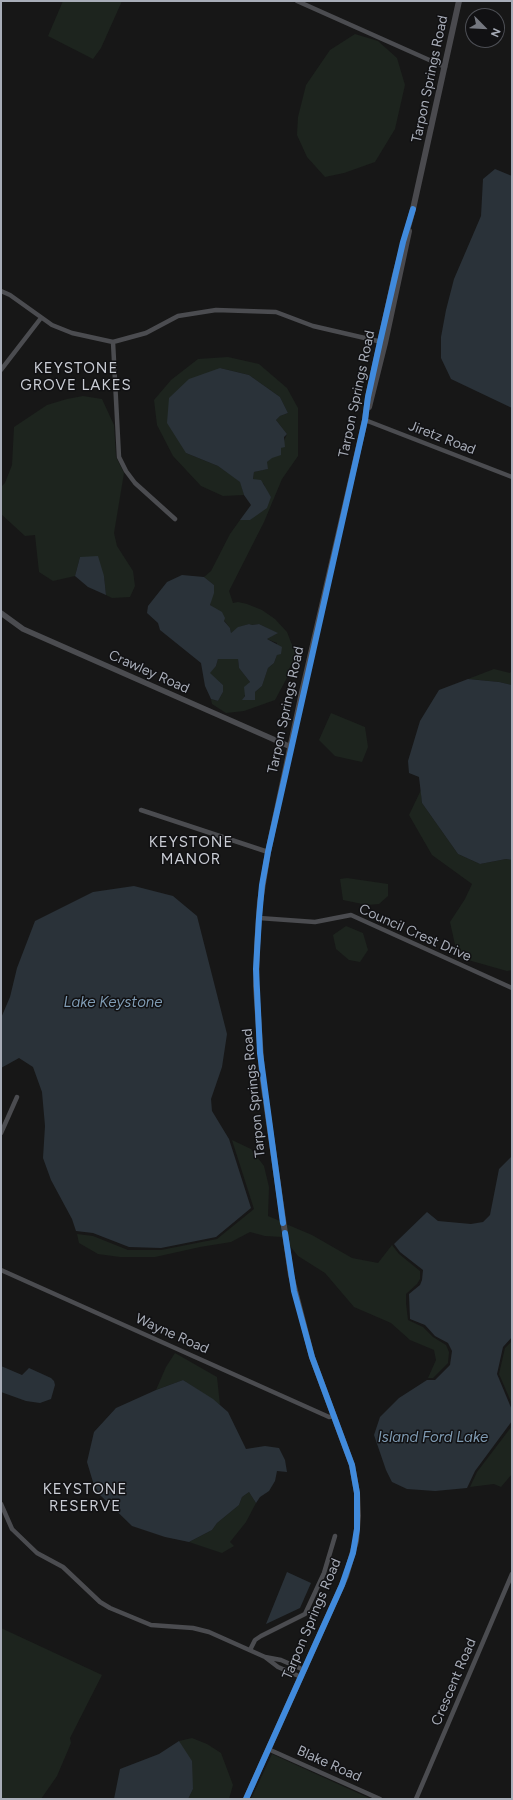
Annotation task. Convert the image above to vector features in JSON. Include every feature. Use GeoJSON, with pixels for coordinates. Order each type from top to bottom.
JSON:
{"type":"FeatureCollection","features":[{"type":"Feature","properties":{"kind":"main road","name":"Tarpon Springs Road"},"geometry":{"type":"LineString","coordinates":[[246,1799],[350,1566],[357,1529],[358,1498],[354,1473],[312,1357],[304,1332],[294,1290],[261,1067],[256,986],[259,918],[268,852],[290,747],[365,420],[368,397],[382,343],[403,242],[413,209],[459,1]]}},
{"type":"Feature","properties":{"kind":"street"},"geometry":{"type":"LineString","coordinates":[[297,1],[445,67]]}},
{"type":"Feature","properties":{"kind":"street"},"geometry":{"type":"LineString","coordinates":[[1,291],[10,295],[52,325],[72,333],[113,342],[146,333],[178,316],[216,310],[276,312],[313,326],[382,343]]}},
{"type":"Feature","properties":{"kind":"street"},"geometry":{"type":"LineString","coordinates":[[1,370],[41,318]]}},
{"type":"Feature","properties":{"kind":"street"},"geometry":{"type":"LineString","coordinates":[[113,342],[119,457],[126,471],[135,483],[175,519]]}},
{"type":"Feature","properties":{"kind":"street","name":"Jiretz Road"},"geometry":{"type":"LineString","coordinates":[[365,420],[512,477]]}},
{"type":"Feature","properties":{"kind":"street","name":"Crawley Road"},"geometry":{"type":"LineString","coordinates":[[1,613],[23,629],[290,747]]}},
{"type":"Feature","properties":{"kind":"street"},"geometry":{"type":"LineString","coordinates":[[141,810],[268,852]]}},
{"type":"Feature","properties":{"kind":"street","name":"Council Crest Drive"},"geometry":{"type":"LineString","coordinates":[[259,918],[314,922],[351,915],[512,988]]}},
{"type":"Feature","properties":{"kind":"street"},"geometry":{"type":"LineString","coordinates":[[1,1133],[17,1097]]}},
{"type":"Feature","properties":{"kind":"street","name":"Wayne Road"},"geometry":{"type":"LineString","coordinates":[[1,1270],[329,1417],[334,1416]]}},
{"type":"Feature","properties":{"kind":"street"},"geometry":{"type":"LineString","coordinates":[[1,1504],[12,1529],[23,1540],[37,1553],[63,1567],[100,1602],[110,1608],[151,1625],[193,1628],[209,1632],[265,1657],[278,1667],[301,1676]]}},
{"type":"Feature","properties":{"kind":"street"},"geometry":{"type":"LineString","coordinates":[[250,1650],[258,1638],[305,1614],[324,1573],[335,1536]]}},
{"type":"Feature","properties":{"kind":"street","name":"Crescent Road"},"geometry":{"type":"LineString","coordinates":[[416,1799],[512,1574]]}},
{"type":"Feature","properties":{"kind":"street"},"geometry":{"type":"LineString","coordinates":[[265,1657],[282,1660],[304,1670]]}},
{"type":"Feature","properties":{"kind":"street"},"geometry":{"type":"LineString","coordinates":[[278,1667],[282,1660]]}},
{"type":"Feature","properties":{"kind":"street","name":"Blake Road"},"geometry":{"type":"LineString","coordinates":[[268,1749],[380,1799]]}},
{"type":"Feature","properties":{"kind":"shaded area"},"geometry":{"type":"Polygon","coordinates":[[[63,1],[122,1],[101,48],[93,59],[48,36],[63,1]]]}},
{"type":"Feature","properties":{"kind":"shaded area"},"geometry":{"type":"Polygon","coordinates":[[[355,34],[378,41],[397,58],[405,85],[395,129],[375,162],[344,173],[325,177],[307,157],[297,135],[298,117],[306,85],[330,50],[355,34]]]}},
{"type":"Feature","properties":{"kind":"shaded area"},"geometry":{"type":"Polygon","coordinates":[[[228,357],[259,364],[287,388],[298,408],[298,456],[282,479],[264,522],[229,591],[233,603],[238,602],[247,604],[262,610],[275,619],[287,632],[296,655],[289,669],[289,674],[275,700],[244,711],[226,713],[212,704],[211,699],[218,701],[223,692],[223,685],[209,673],[216,666],[218,659],[238,659],[239,668],[250,682],[243,700],[254,700],[255,692],[262,686],[268,668],[274,663],[277,655],[277,643],[267,639],[277,633],[259,624],[249,624],[239,627],[231,633],[230,628],[216,610],[210,605],[214,585],[204,577],[211,571],[230,534],[240,520],[250,520],[271,497],[265,489],[264,484],[253,479],[254,472],[267,469],[267,462],[281,448],[287,434],[276,420],[280,416],[288,413],[280,397],[249,375],[220,368],[186,453],[218,466],[241,482],[244,495],[223,496],[201,486],[173,456],[157,425],[154,400],[171,380],[198,359],[228,357]]]}},
{"type":"Feature","properties":{"kind":"shaded area"},"geometry":{"type":"Polygon","coordinates":[[[83,396],[102,399],[114,425],[116,457],[124,473],[114,533],[117,546],[133,571],[135,586],[130,597],[112,598],[106,595],[104,576],[80,557],[75,576],[53,581],[39,572],[35,535],[25,536],[1,514],[1,487],[5,483],[12,465],[14,427],[47,405],[83,396]]]}},
{"type":"Feature","properties":{"kind":"shaded area"},"geometry":{"type":"Polygon","coordinates":[[[494,669],[510,673],[512,670],[512,685],[499,682],[468,679],[494,669]]]}},
{"type":"Feature","properties":{"kind":"shaded area"},"geometry":{"type":"Polygon","coordinates":[[[331,713],[365,727],[368,747],[362,762],[335,756],[319,740],[331,713]]]}},
{"type":"Feature","properties":{"kind":"shaded area"},"geometry":{"type":"Polygon","coordinates":[[[421,790],[422,803],[458,854],[480,864],[506,859],[512,860],[512,970],[507,971],[468,960],[456,949],[450,922],[465,899],[472,884],[432,855],[409,815],[421,790]]]}},
{"type":"Feature","properties":{"kind":"shaded area"},"geometry":{"type":"Polygon","coordinates":[[[347,878],[388,884],[388,896],[379,904],[367,905],[343,900],[340,879],[347,878]]]}},
{"type":"Feature","properties":{"kind":"shaded area"},"geometry":{"type":"Polygon","coordinates":[[[346,926],[363,933],[368,950],[360,962],[349,960],[336,949],[333,935],[346,926]]]}},
{"type":"Feature","properties":{"kind":"shaded area"},"geometry":{"type":"Polygon","coordinates":[[[232,1140],[251,1149],[264,1166],[269,1187],[268,1216],[280,1221],[282,1237],[265,1236],[250,1232],[231,1242],[155,1257],[120,1257],[98,1254],[79,1243],[77,1234],[93,1236],[128,1250],[161,1250],[217,1239],[254,1209],[232,1140]]]}},
{"type":"Feature","properties":{"kind":"shaded area"},"geometry":{"type":"Polygon","coordinates":[[[286,1224],[312,1235],[352,1258],[378,1263],[392,1245],[399,1254],[420,1271],[420,1279],[417,1284],[406,1294],[408,1320],[423,1327],[433,1337],[446,1345],[449,1352],[448,1363],[433,1378],[428,1378],[436,1360],[434,1350],[410,1340],[391,1323],[354,1307],[325,1273],[298,1256],[290,1246],[286,1224]]]}},
{"type":"Feature","properties":{"kind":"shaded area"},"geometry":{"type":"Polygon","coordinates":[[[512,1341],[512,1404],[499,1374],[505,1348],[512,1341]]]}},
{"type":"Feature","properties":{"kind":"shaded area"},"geometry":{"type":"Polygon","coordinates":[[[175,1353],[217,1377],[220,1405],[183,1380],[156,1390],[166,1367],[175,1353]]]}},
{"type":"Feature","properties":{"kind":"shaded area"},"geometry":{"type":"Polygon","coordinates":[[[512,1426],[512,1474],[501,1487],[494,1484],[470,1487],[477,1472],[512,1426]]]}},
{"type":"Feature","properties":{"kind":"shaded area"},"geometry":{"type":"Polygon","coordinates":[[[249,1492],[256,1503],[246,1522],[230,1542],[234,1546],[222,1553],[189,1542],[212,1530],[217,1523],[239,1505],[242,1497],[249,1492]]]}},
{"type":"Feature","properties":{"kind":"shaded area"},"geometry":{"type":"Polygon","coordinates":[[[1,1628],[102,1675],[70,1738],[71,1743],[57,1776],[41,1799],[1,1799],[1,1628]]]}},
{"type":"Feature","properties":{"kind":"shaded area"},"geometry":{"type":"Polygon","coordinates":[[[192,1738],[207,1744],[221,1753],[233,1785],[229,1799],[188,1799],[193,1789],[179,1741],[192,1738]]]}},
{"type":"Feature","properties":{"kind":"shaded area"},"geometry":{"type":"Polygon","coordinates":[[[272,1754],[371,1799],[251,1799],[272,1754]]]}},
{"type":"Feature","properties":{"kind":"water"},"geometry":{"type":"Polygon","coordinates":[[[495,169],[512,176],[512,408],[451,379],[441,358],[441,337],[454,279],[481,216],[483,179],[495,169]]]}},
{"type":"Feature","properties":{"kind":"water"},"geometry":{"type":"Polygon","coordinates":[[[220,368],[249,375],[280,397],[288,413],[280,416],[276,420],[287,434],[284,437],[285,447],[281,448],[281,455],[272,458],[267,462],[268,469],[254,472],[253,479],[261,480],[271,497],[267,508],[250,520],[240,520],[251,505],[244,495],[240,482],[218,466],[186,453],[167,423],[169,398],[189,379],[220,368]]]}},
{"type":"Feature","properties":{"kind":"water"},"geometry":{"type":"Polygon","coordinates":[[[98,556],[104,576],[106,595],[88,587],[75,576],[80,557],[98,556]]]}},
{"type":"Feature","properties":{"kind":"water"},"geometry":{"type":"Polygon","coordinates":[[[182,575],[204,577],[214,585],[214,593],[210,605],[222,612],[225,618],[224,621],[230,628],[231,633],[238,627],[249,624],[259,624],[278,633],[267,639],[282,647],[281,654],[277,655],[274,663],[268,668],[262,686],[255,692],[255,700],[242,700],[245,696],[244,687],[250,682],[239,668],[238,659],[218,659],[216,666],[210,673],[223,685],[223,692],[218,701],[211,699],[205,686],[201,663],[160,630],[158,623],[147,613],[148,606],[167,582],[182,575]]]}},
{"type":"Feature","properties":{"kind":"water"},"geometry":{"type":"Polygon","coordinates":[[[468,679],[499,682],[512,685],[512,860],[506,859],[480,864],[458,854],[422,803],[419,777],[409,773],[408,761],[420,721],[439,690],[468,679]]]}},
{"type":"Feature","properties":{"kind":"water","name":"Lake Keystone"},"geometry":{"type":"Polygon","coordinates":[[[134,886],[173,896],[197,916],[227,1034],[222,1067],[211,1099],[212,1111],[229,1139],[251,1208],[216,1237],[161,1248],[129,1247],[93,1233],[76,1231],[72,1219],[51,1180],[43,1158],[45,1126],[42,1092],[33,1067],[19,1058],[1,1068],[1,1018],[10,997],[17,968],[35,921],[93,892],[134,886]]]}},
{"type":"Feature","properties":{"kind":"water","name":"Island Ford Lake"},"geometry":{"type":"Polygon","coordinates":[[[512,1156],[512,1337],[503,1347],[497,1374],[512,1410],[512,1421],[475,1471],[467,1488],[435,1491],[407,1489],[392,1482],[386,1470],[374,1435],[380,1417],[399,1398],[427,1380],[435,1380],[450,1365],[452,1351],[448,1343],[435,1336],[425,1325],[410,1319],[409,1294],[420,1285],[423,1270],[400,1252],[394,1244],[427,1212],[438,1221],[471,1224],[483,1222],[490,1215],[499,1169],[512,1156]]]}},
{"type":"Feature","properties":{"kind":"water"},"geometry":{"type":"Polygon","coordinates":[[[1,1366],[22,1375],[29,1368],[51,1378],[55,1385],[51,1399],[40,1403],[26,1401],[1,1392],[1,1366]]]}},
{"type":"Feature","properties":{"kind":"water"},"geometry":{"type":"Polygon","coordinates":[[[183,1380],[213,1399],[228,1412],[246,1449],[265,1446],[279,1448],[285,1460],[287,1472],[277,1471],[275,1481],[269,1491],[260,1497],[256,1503],[249,1492],[242,1497],[239,1505],[217,1523],[212,1530],[189,1542],[165,1537],[132,1526],[99,1494],[93,1482],[87,1462],[94,1432],[116,1408],[183,1380]]]}},
{"type":"Feature","properties":{"kind":"water"},"geometry":{"type":"Polygon","coordinates":[[[287,1572],[311,1583],[300,1608],[266,1624],[287,1572]]]}},
{"type":"Feature","properties":{"kind":"water"},"geometry":{"type":"Polygon","coordinates":[[[179,1741],[192,1761],[193,1789],[188,1799],[114,1799],[120,1769],[159,1754],[179,1741]]]}},
{"type":"Feature","properties":{"kind":"cycle path"},"geometry":{"type":"LineString","coordinates":[[283,1223],[260,1053],[256,969],[262,885],[268,852],[365,420],[368,397],[380,342],[403,242],[413,209]]}},
{"type":"Feature","properties":{"kind":"cycle path"},"geometry":{"type":"LineString","coordinates":[[246,1799],[342,1585],[353,1553],[357,1529],[357,1493],[352,1465],[312,1357],[294,1291],[285,1233]]}},
{"type":"Feature","properties":{"kind":"district","name":"KEYSTONE GROVE LAKES"},"geometry":{"type":"Point","coordinates":[76,378]}},
{"type":"Feature","properties":{"kind":"district","name":"KEYSTONE MANOR"},"geometry":{"type":"Point","coordinates":[191,852]}},
{"type":"Feature","properties":{"kind":"district","name":"KEYSTONE RESERVE"},"geometry":{"type":"Point","coordinates":[85,1498]}}]}
